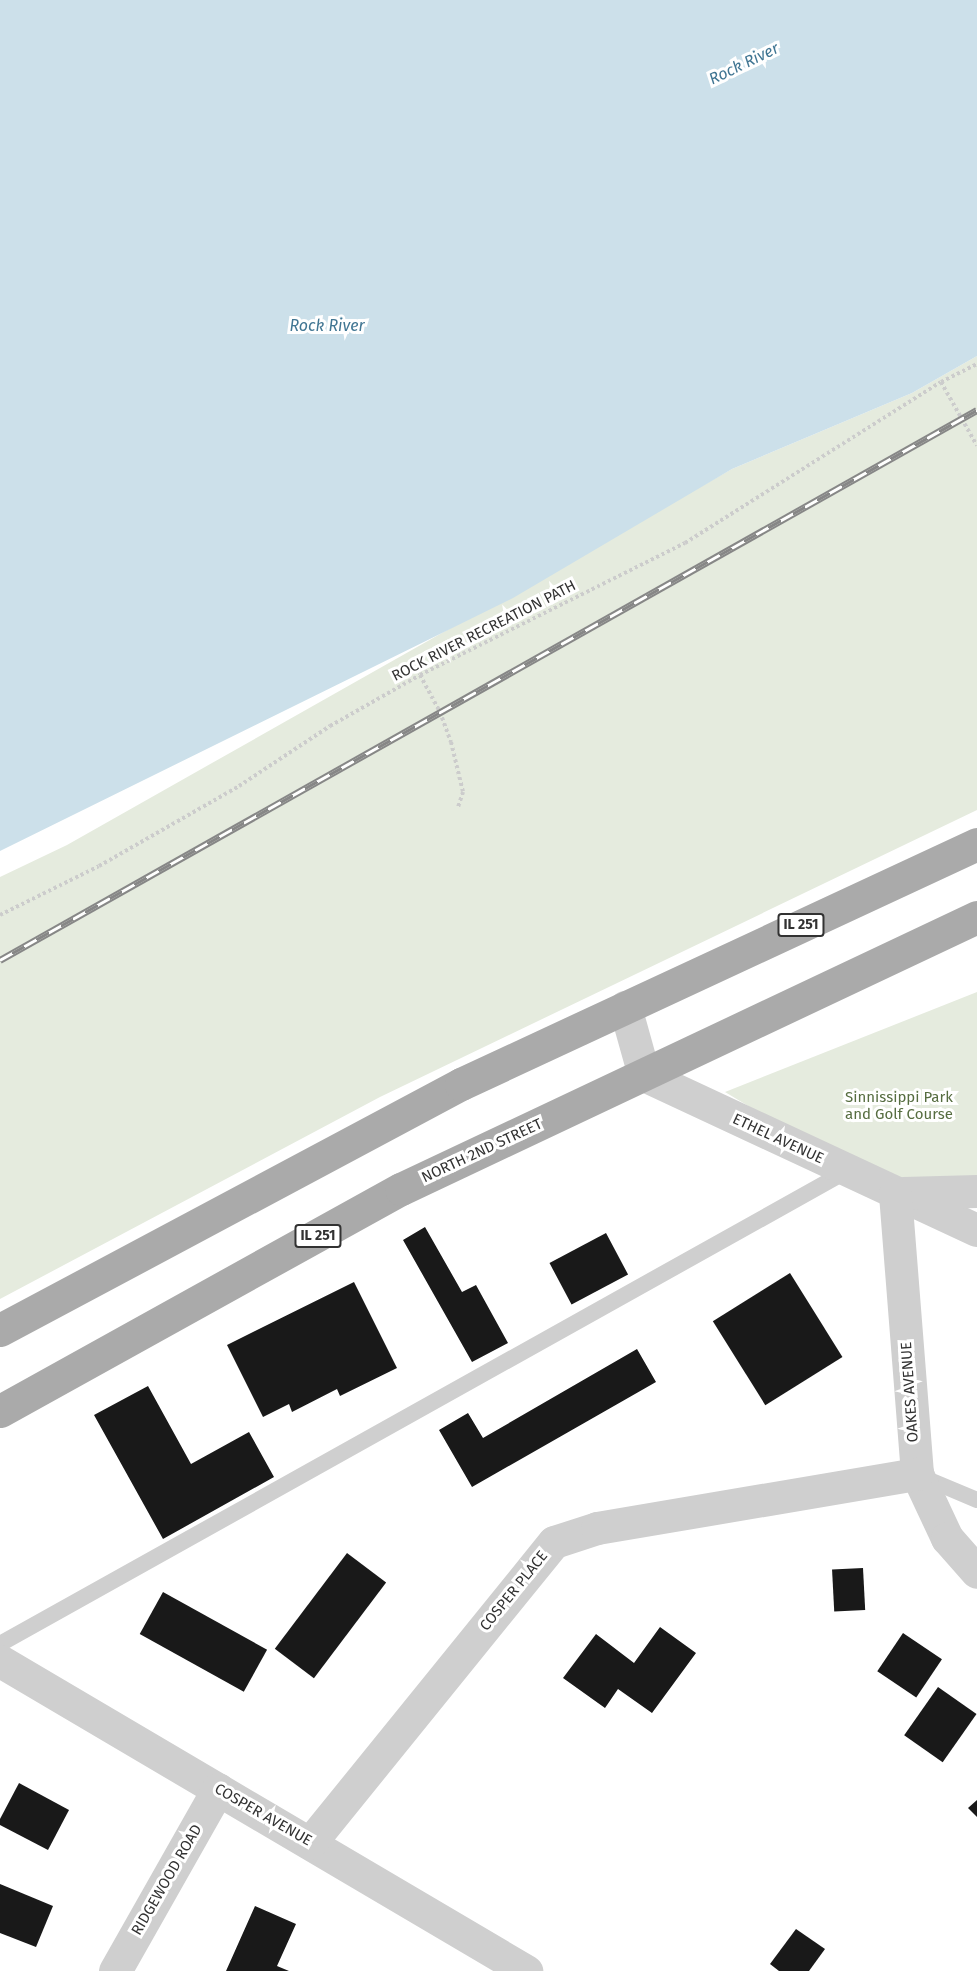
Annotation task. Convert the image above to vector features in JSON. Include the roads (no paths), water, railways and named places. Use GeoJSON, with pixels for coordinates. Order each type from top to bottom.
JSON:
{"type":"FeatureCollection","features":[{"type":"Feature","properties":{"kind":"main road","name":"IL 251"},"geometry":{"type":"LineString","coordinates":[[0,1330],[461,1083],[977,844]]}},
{"type":"Feature","properties":{"kind":"main road","name":"NORTH 2ND STREET"},"geometry":{"type":"LineString","coordinates":[[0,1412],[401,1189],[977,917]]}},
{"type":"Feature","properties":{"kind":"street"},"geometry":{"type":"LineString","coordinates":[[625,1007],[644,1075]]}},
{"type":"Feature","properties":{"kind":"street","name":"ETHEL AVENUE"},"geometry":{"type":"LineString","coordinates":[[644,1075],[895,1194],[977,1230]]}},
{"type":"Feature","properties":{"kind":"street"},"geometry":{"type":"LineString","coordinates":[[895,1194],[977,1191]]}},
{"type":"Feature","properties":{"kind":"street","name":"OAKES AVENUE"},"geometry":{"type":"LineString","coordinates":[[895,1194],[917,1474],[947,1538],[977,1572]]}},
{"type":"Feature","properties":{"kind":"street","name":"COSPER PLACE"},"geometry":{"type":"LineString","coordinates":[[310,1843],[554,1542],[597,1528],[917,1474]]}},
{"type":"Feature","properties":{"kind":"street","name":"COSPER AVENUE"},"geometry":{"type":"LineString","coordinates":[[0,1661],[526,1971]]}},
{"type":"Feature","properties":{"kind":"street","name":"RIDGEWOOD ROAD"},"geometry":{"type":"LineString","coordinates":[[115,1971],[218,1789]]}},
{"type":"Feature","properties":{"kind":"lane"},"geometry":{"type":"LineString","coordinates":[[0,1644],[847,1171]]}},
{"type":"Feature","properties":{"kind":"lane"},"geometry":{"type":"LineString","coordinates":[[917,1474],[977,1500]]}},
{"type":"Feature","properties":{"kind":"water","name":"Rock River"},"geometry":{"type":"Polygon","coordinates":[[[0,0],[977,0],[977,356],[912,393],[732,469],[513,598],[0,851],[0,0]]]}},
{"type":"Feature","properties":{"kind":"railway"},"geometry":{"type":"LineString","coordinates":[[0,960],[977,410]]}},
{"type":"Feature","properties":{"kind":"park label","name":"Sinnissippi Park and Golf Course"},"geometry":{"type":"Point","coordinates":[899,1106]}}]}
